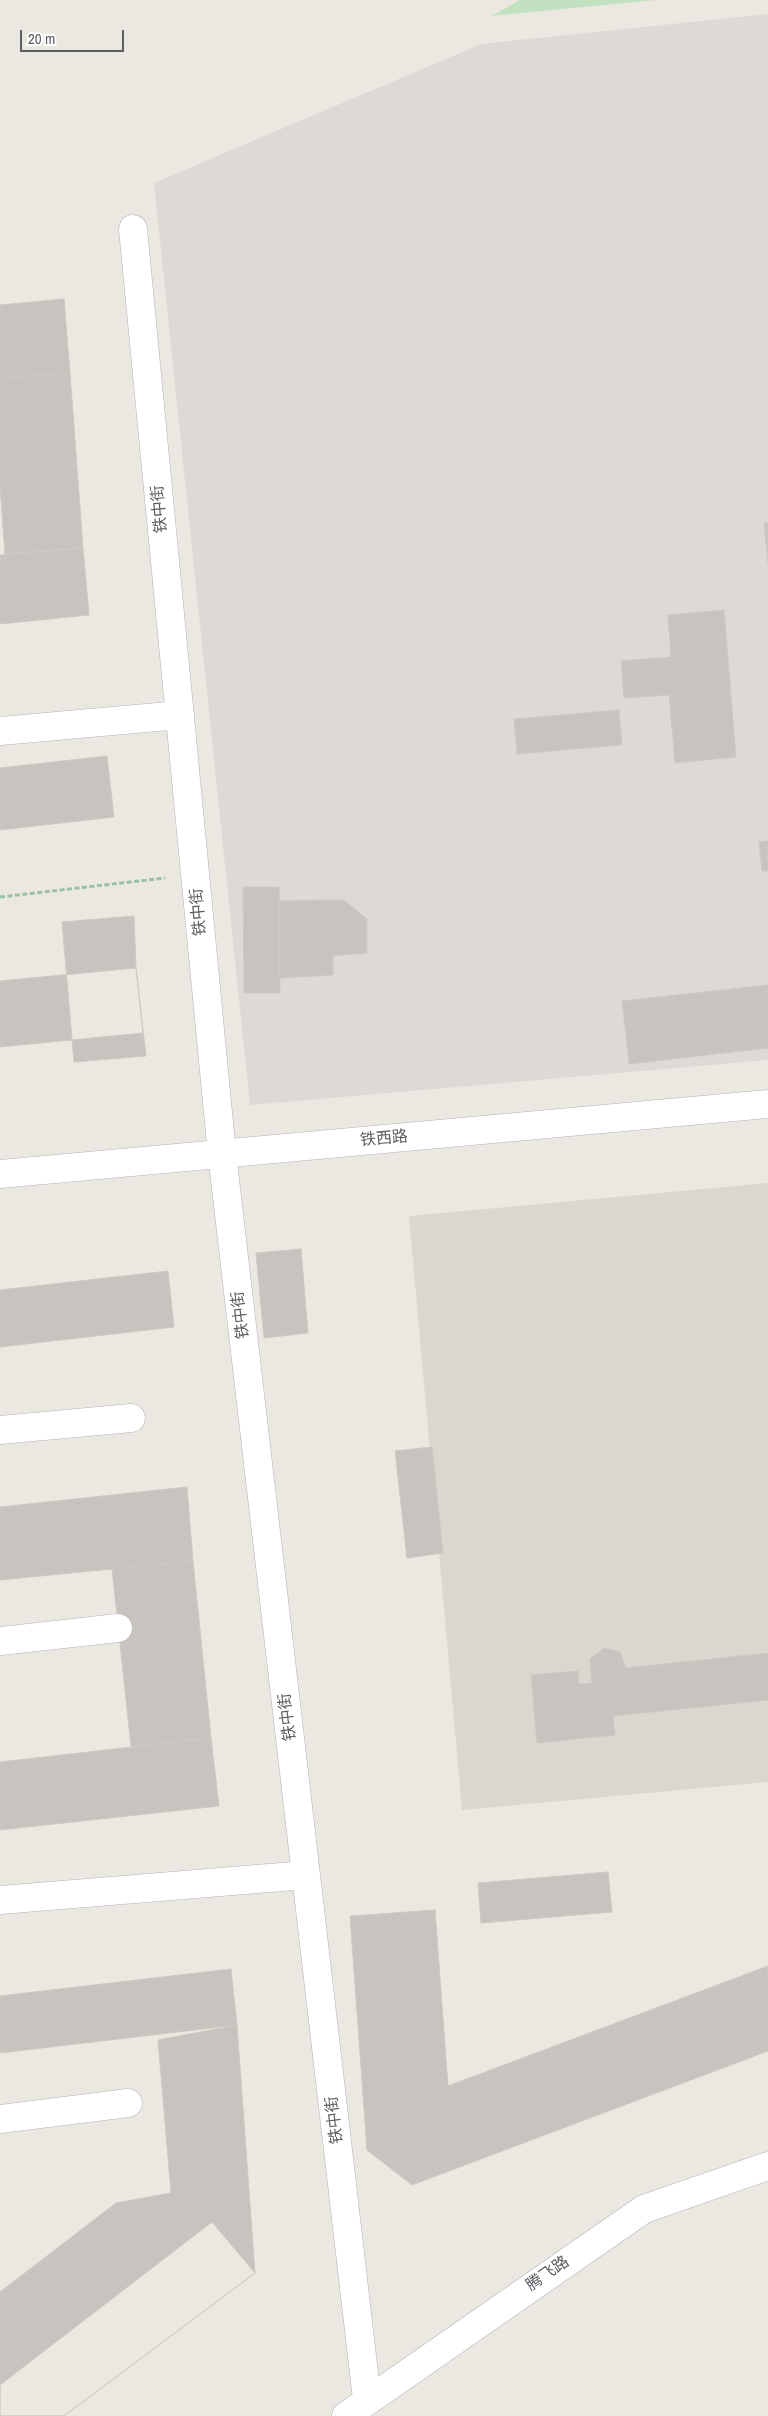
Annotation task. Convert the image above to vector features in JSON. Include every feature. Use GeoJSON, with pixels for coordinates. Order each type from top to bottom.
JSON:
{"type":"FeatureCollection","features":[{"type":"Feature","properties":{"kind":"street","name":"铁中街"},"geometry":{"type":"LineString","coordinates":[[134,229],[222,1154],[367,2400]]}},
{"type":"Feature","properties":{"kind":"street"},"geometry":{"type":"LineString","coordinates":[[0,731],[180,715]]}},
{"type":"Feature","properties":{"kind":"street","name":"铁西路"},"geometry":{"type":"LineString","coordinates":[[0,1174],[768,1104]]}},
{"type":"Feature","properties":{"kind":"street"},"geometry":{"type":"LineString","coordinates":[[0,1430],[132,1418]]}},
{"type":"Feature","properties":{"kind":"street"},"geometry":{"type":"LineString","coordinates":[[0,1641],[118,1628]]}},
{"type":"Feature","properties":{"kind":"street"},"geometry":{"type":"LineString","coordinates":[[0,1900],[306,1875]]}},
{"type":"Feature","properties":{"kind":"street"},"geometry":{"type":"LineString","coordinates":[[0,2119],[128,2104]]}},
{"type":"Feature","properties":{"kind":"street","name":"腾飞路"},"geometry":{"type":"LineString","coordinates":[[346,2416],[644,2208],[768,2166]]}},
{"type":"Feature","properties":{"kind":"path"},"geometry":{"type":"LineString","coordinates":[[0,897],[196,875]]}},
{"type":"Feature","properties":{"kind":"shaded area"},"geometry":{"type":"Polygon","coordinates":[[[768,14],[768,1060],[250,1105],[154,183],[481,44],[768,14]]]}},
{"type":"Feature","properties":{"kind":"shaded area"},"geometry":{"type":"Polygon","coordinates":[[[768,1183],[768,1782],[462,1810],[409,1216],[768,1183]]]}},
{"type":"Feature","properties":{"kind":"green space"},"geometry":{"type":"Polygon","coordinates":[[[520,0],[656,0],[491,16],[520,0]]]}},
{"type":"Feature","properties":{"kind":"building"},"geometry":{"type":"Polygon","coordinates":[[[64,299],[70,373],[0,378],[0,305],[64,299]]]}},
{"type":"Feature","properties":{"kind":"building"},"geometry":{"type":"Polygon","coordinates":[[[70,373],[83,548],[5,554],[0,486],[0,378],[70,373]]]}},
{"type":"Feature","properties":{"kind":"building"},"geometry":{"type":"Polygon","coordinates":[[[764,523],[768,523],[768,563],[764,523]]]}},
{"type":"Feature","properties":{"kind":"building"},"geometry":{"type":"Polygon","coordinates":[[[83,548],[89,615],[0,624],[0,555],[83,548]]]}},
{"type":"Feature","properties":{"kind":"building"},"geometry":{"type":"Polygon","coordinates":[[[724,610],[736,757],[675,763],[669,695],[624,698],[621,661],[671,657],[668,615],[724,610]]]}},
{"type":"Feature","properties":{"kind":"building"},"geometry":{"type":"Polygon","coordinates":[[[619,710],[622,745],[517,754],[514,719],[619,710]]]}},
{"type":"Feature","properties":{"kind":"building"},"geometry":{"type":"Polygon","coordinates":[[[107,756],[114,817],[0,830],[0,768],[107,756]]]}},
{"type":"Feature","properties":{"kind":"building"},"geometry":{"type":"Polygon","coordinates":[[[768,841],[768,871],[762,871],[759,842],[768,841]]]}},
{"type":"Feature","properties":{"kind":"building"},"geometry":{"type":"Polygon","coordinates":[[[243,887],[279,887],[280,993],[244,993],[243,887]]]}},
{"type":"Feature","properties":{"kind":"building"},"geometry":{"type":"Polygon","coordinates":[[[344,900],[367,919],[367,953],[333,956],[333,975],[280,978],[279,901],[344,900]]]}},
{"type":"Feature","properties":{"kind":"building"},"geometry":{"type":"Polygon","coordinates":[[[134,916],[136,968],[146,1056],[74,1062],[62,922],[134,916]]]}},
{"type":"Feature","properties":{"kind":"building"},"geometry":{"type":"Polygon","coordinates":[[[136,968],[143,1033],[0,1047],[0,981],[136,968]]]}},
{"type":"Feature","properties":{"kind":"building"},"geometry":{"type":"Polygon","coordinates":[[[768,985],[768,1048],[629,1064],[622,1001],[768,985]]]}},
{"type":"Feature","properties":{"kind":"building"},"geometry":{"type":"Polygon","coordinates":[[[301,1249],[308,1333],[264,1338],[256,1253],[301,1249]]]}},
{"type":"Feature","properties":{"kind":"building"},"geometry":{"type":"Polygon","coordinates":[[[168,1271],[174,1327],[0,1347],[0,1290],[168,1271]]]}},
{"type":"Feature","properties":{"kind":"building"},"geometry":{"type":"Polygon","coordinates":[[[432,1447],[443,1553],[407,1558],[395,1451],[432,1447]]]}},
{"type":"Feature","properties":{"kind":"building"},"geometry":{"type":"Polygon","coordinates":[[[187,1487],[193,1561],[0,1580],[0,1507],[187,1487]]]}},
{"type":"Feature","properties":{"kind":"building"},"geometry":{"type":"Polygon","coordinates":[[[193,1561],[211,1738],[131,1747],[112,1569],[193,1561]]]}},
{"type":"Feature","properties":{"kind":"building"},"geometry":{"type":"Polygon","coordinates":[[[604,1648],[620,1652],[626,1668],[768,1653],[768,1700],[613,1716],[615,1735],[537,1743],[531,1675],[578,1671],[579,1684],[592,1683],[590,1659],[604,1648]]]}},
{"type":"Feature","properties":{"kind":"building"},"geometry":{"type":"Polygon","coordinates":[[[211,1738],[219,1806],[0,1830],[0,1762],[211,1738]]]}},
{"type":"Feature","properties":{"kind":"building"},"geometry":{"type":"Polygon","coordinates":[[[608,1872],[612,1912],[481,1923],[478,1883],[608,1872]]]}},
{"type":"Feature","properties":{"kind":"building"},"geometry":{"type":"Polygon","coordinates":[[[435,1910],[448,2086],[768,1966],[768,2051],[412,2185],[367,2150],[350,1916],[435,1910]]]}},
{"type":"Feature","properties":{"kind":"building"},"geometry":{"type":"Polygon","coordinates":[[[231,1969],[237,2025],[0,2053],[0,1996],[231,1969]]]}},
{"type":"Feature","properties":{"kind":"building"},"geometry":{"type":"Polygon","coordinates":[[[237,2025],[255,2273],[64,2416],[0,2416],[0,2292],[116,2203],[171,2193],[158,2040],[237,2025]]]}},
{"type":"Feature","properties":{"kind":"building"},"geometry":{"type":"Polygon","coordinates":[[[212,2222],[255,2273],[64,2416],[0,2416],[0,2385],[212,2222]]]}}]}
